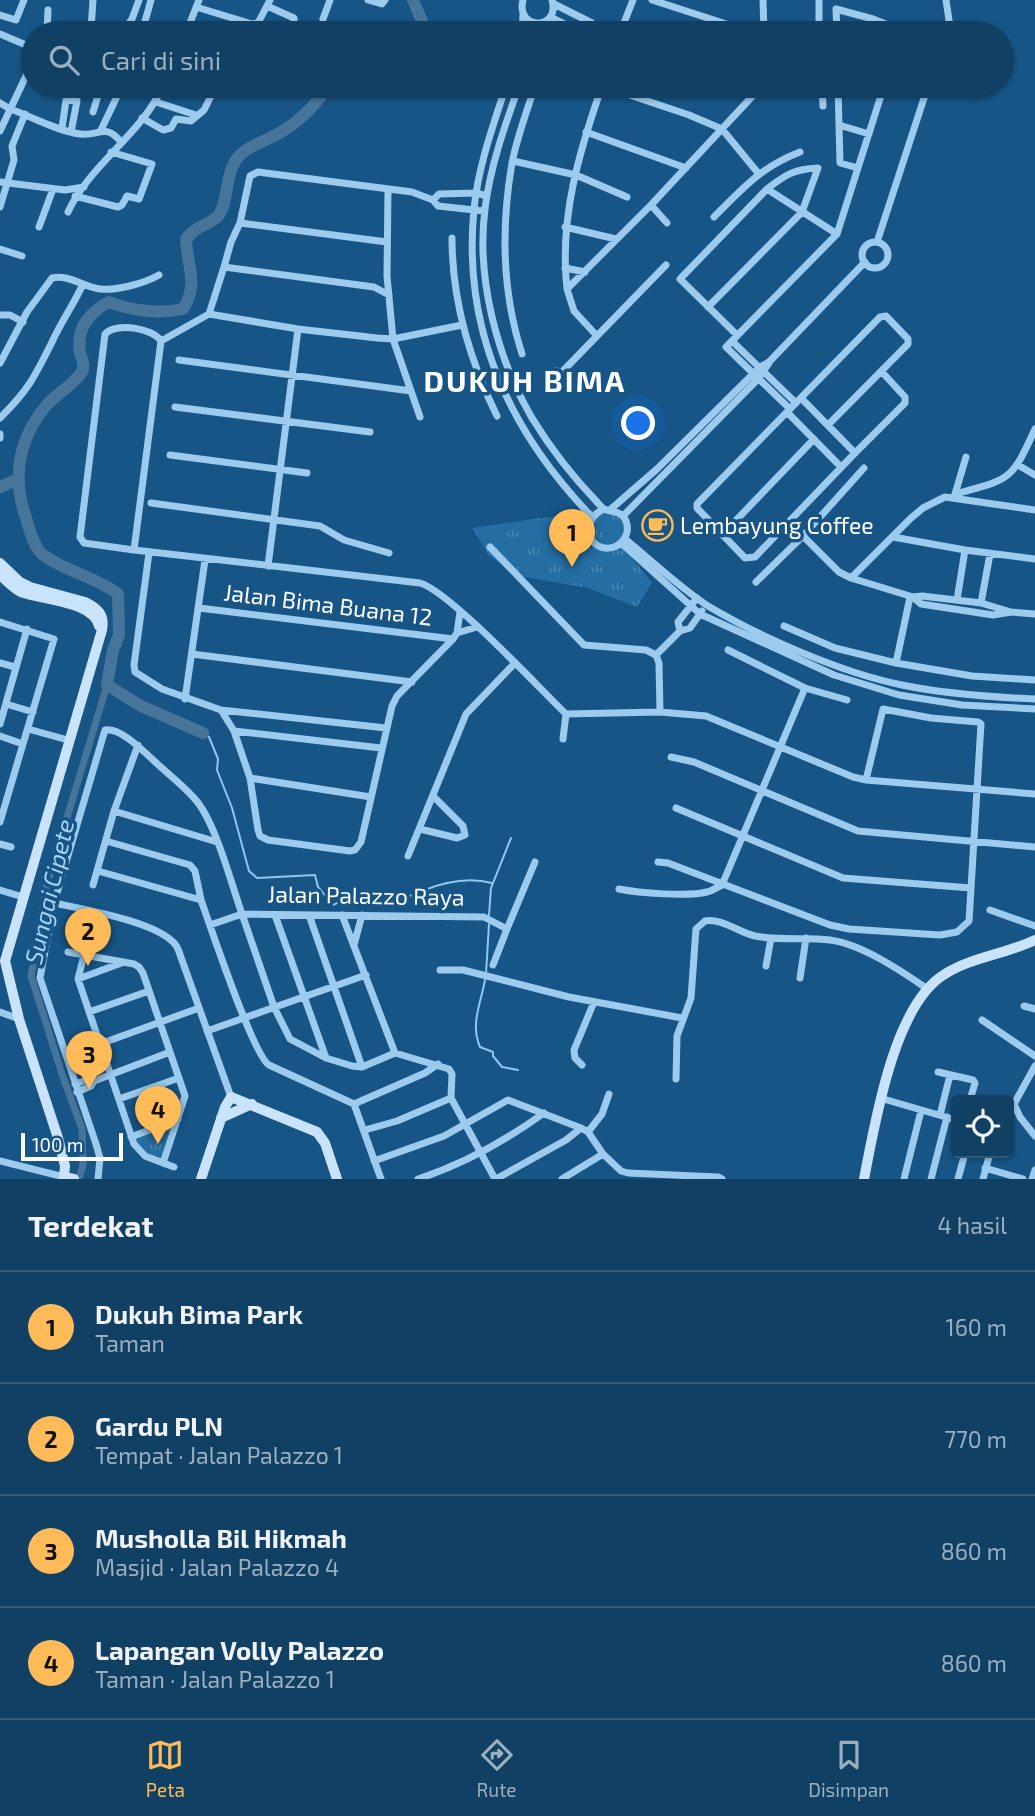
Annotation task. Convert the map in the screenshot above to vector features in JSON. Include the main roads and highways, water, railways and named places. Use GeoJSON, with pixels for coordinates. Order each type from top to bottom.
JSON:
{"type":"FeatureCollection","features":[{"type":"Feature","properties":{"kind":"main road"},"geometry":{"type":"LineString","coordinates":[[0,563],[20,582],[94,606],[103,619],[5,961],[19,1019],[69,1178]]}},
{"type":"Feature","properties":{"kind":"main road"},"geometry":{"type":"LineString","coordinates":[[0,575],[20,591],[84,609],[98,621],[99,636]]}},
{"type":"Feature","properties":{"kind":"main road"},"geometry":{"type":"LineString","coordinates":[[864,1179],[880,1098],[913,1007],[926,988],[960,966],[1016,949],[1035,940]]}},
{"type":"Feature","properties":{"kind":"main road"},"geometry":{"type":"LineString","coordinates":[[201,1179],[221,1118],[231,1097],[317,1132],[326,1143],[337,1179]]}},
{"type":"Feature","properties":{"kind":"main road"},"geometry":{"type":"LineString","coordinates":[[221,1118],[251,1104]]}},
{"type":"Feature","properties":{"kind":"waterway"},"geometry":{"type":"LineString","coordinates":[[413,0],[422,21]]}},
{"type":"Feature","properties":{"kind":"waterway"},"geometry":{"type":"LineString","coordinates":[[203,733],[141,706],[107,685],[113,650],[119,635],[118,594],[60,565],[39,551],[21,500],[20,458],[37,418],[82,370],[79,344],[85,323],[95,311],[109,302],[146,311],[183,309],[188,300],[191,283],[186,239],[221,212],[234,163],[247,150],[297,121],[320,98]]}},
{"type":"Feature","properties":{"kind":"waterway"},"geometry":{"type":"LineString","coordinates":[[0,487],[18,479]]}},
{"type":"Feature","properties":{"kind":"waterway","name":"Sungai Cipete"},"geometry":{"type":"LineString","coordinates":[[79,1179],[83,1165],[82,1129],[31,976],[47,884],[107,685]]}},
{"type":"Feature","properties":{"kind":"waterway"},"geometry":{"type":"LineString","coordinates":[[203,733],[209,737],[218,759],[217,770],[232,808],[249,871],[257,878],[315,875],[318,887],[333,905],[364,895],[385,902],[394,901],[457,881],[492,883]]}},
{"type":"Feature","properties":{"kind":"waterway"},"geometry":{"type":"LineString","coordinates":[[489,915],[491,888],[511,838]]}},
{"type":"Feature","properties":{"kind":"waterway"},"geometry":{"type":"LineString","coordinates":[[486,974],[489,924]]}},
{"type":"Feature","properties":{"kind":"waterway"},"geometry":{"type":"LineString","coordinates":[[485,980],[476,1022],[480,1047],[493,1052],[502,1067],[518,1070]]}},
{"type":"Feature","properties":{"kind":"place","name":"Lembayung Coffee"},"geometry":{"type":"Point","coordinates":[657,526]}},
{"type":"Feature","properties":{"kind":"place","name":"Dukuh Bima Park"},"geometry":{"type":"Point","coordinates":[572,567]}},
{"type":"Feature","properties":{"kind":"place","name":"Gardu PLN"},"geometry":{"type":"Point","coordinates":[88,966]}},
{"type":"Feature","properties":{"kind":"place","name":"Musholla Bil Hikmah"},"geometry":{"type":"Point","coordinates":[89,1089]}},
{"type":"Feature","properties":{"kind":"place","name":"Lapangan Volly Palazzo"},"geometry":{"type":"Point","coordinates":[158,1144]}},
{"type":"Feature","properties":{"kind":"district","name":"DUKUH BIMA"},"geometry":{"type":"Point","coordinates":[525,382]}}]}
